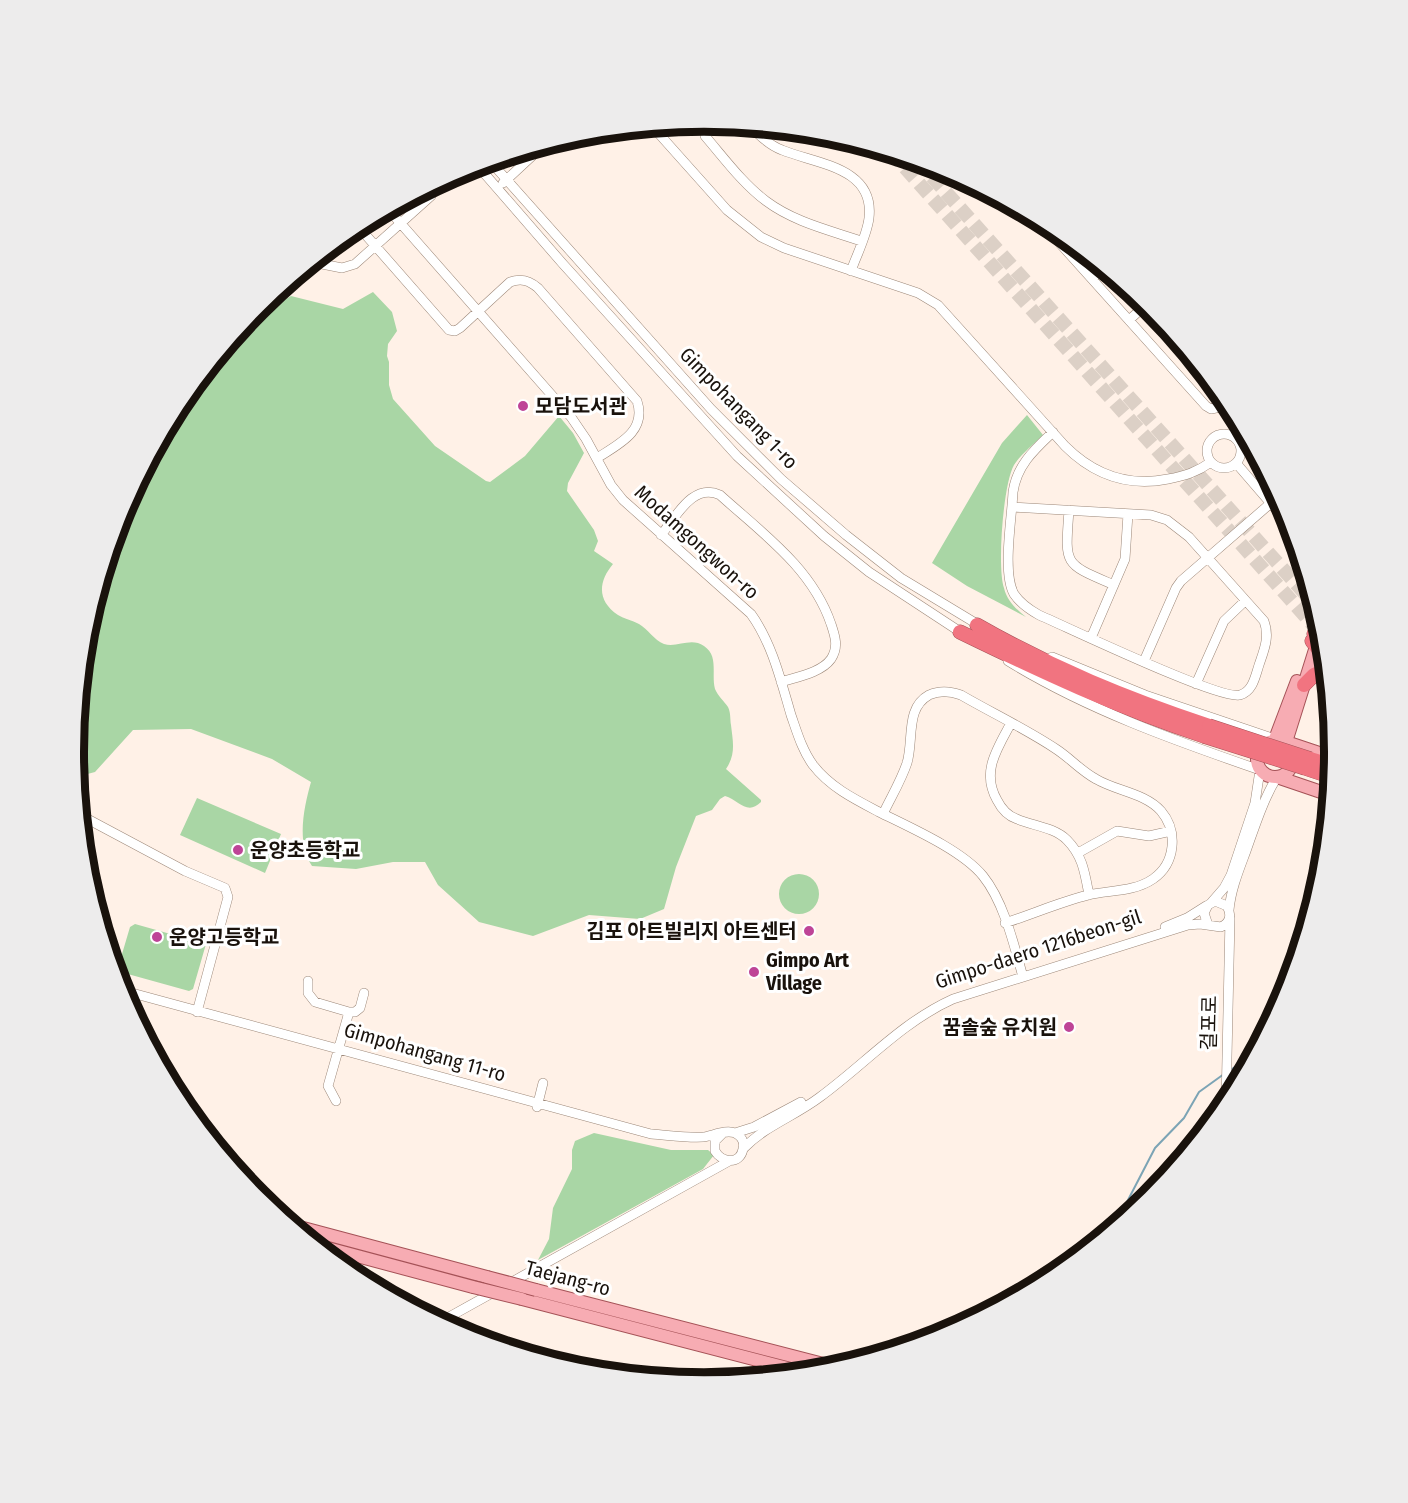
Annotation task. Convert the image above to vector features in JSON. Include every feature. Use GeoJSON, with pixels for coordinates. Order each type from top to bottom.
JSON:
{"type":"FeatureCollection","features":[{"type":"Feature","properties":{"kind":"highway"},"geometry":{"type":"LineString","coordinates":[[977,625],[1048,664],[1097,686],[1207,731],[1307,764],[1323,773]]}},
{"type":"Feature","properties":{"kind":"highway"},"geometry":{"type":"LineString","coordinates":[[960,632],[1099,697],[1148,717],[1207,731]]}},
{"type":"Feature","properties":{"kind":"highway"},"geometry":{"type":"LineString","coordinates":[[1304,685],[1319,672]]}},
{"type":"Feature","properties":{"kind":"highway"},"geometry":{"type":"LineString","coordinates":[[1307,764],[1324,765]]}},
{"type":"Feature","properties":{"kind":"main road"},"geometry":{"type":"LineString","coordinates":[[1280,741],[1314,644]]}},
{"type":"Feature","properties":{"kind":"main road"},"geometry":{"type":"LineString","coordinates":[[1280,741],[1304,685],[1315,645]]}},
{"type":"Feature","properties":{"kind":"main road"},"geometry":{"type":"LineString","coordinates":[[1277,777],[1287,772],[1293,762],[1293,756],[1280,741]]}},
{"type":"Feature","properties":{"kind":"main road"},"geometry":{"type":"LineString","coordinates":[[1323,793],[1265,775],[1260,770],[1257,759],[1265,744],[1280,741],[1324,755]]}},
{"type":"Feature","properties":{"kind":"main road","name":"Taejang-ro"},"geometry":{"type":"LineString","coordinates":[[310,1230],[814,1362]]}},
{"type":"Feature","properties":{"kind":"main road","name":"Taejang-ro"},"geometry":{"type":"LineString","coordinates":[[338,1251],[781,1366]]}},
{"type":"Feature","properties":{"kind":"street"},"geometry":{"type":"LineString","coordinates":[[710,131],[705,136],[765,201],[795,218],[861,241]]}},
{"type":"Feature","properties":{"kind":"street"},"geometry":{"type":"LineString","coordinates":[[659,133],[727,210],[770,242],[918,293],[938,305],[1053,432],[1082,461],[1103,474],[1119,479],[1144,482],[1192,474],[1211,462]]}},
{"type":"Feature","properties":{"kind":"street"},"geometry":{"type":"LineString","coordinates":[[761,135],[776,147],[841,170],[857,181],[866,197],[869,211],[867,224],[851,271]]}},
{"type":"Feature","properties":{"kind":"street"},"geometry":{"type":"LineString","coordinates":[[497,188],[531,157]]}},
{"type":"Feature","properties":{"kind":"street","name":"Gimpohangang 1-ro"},"geometry":{"type":"LineString","coordinates":[[496,167],[711,408],[781,479],[880,562],[916,588],[977,625],[1118,685],[1280,741]]}},
{"type":"Feature","properties":{"kind":"street","name":"Gimpohangang 1-ro"},"geometry":{"type":"LineString","coordinates":[[484,172],[737,456],[817,530],[869,572],[1037,679],[1080,700],[1186,744],[1260,770]]}},
{"type":"Feature","properties":{"kind":"street"},"geometry":{"type":"LineString","coordinates":[[322,264],[333,267],[349,266],[376,247],[432,194]]}},
{"type":"Feature","properties":{"kind":"street","name":"Modamgongwon-ro"},"geometry":{"type":"LineString","coordinates":[[393,215],[571,417],[586,439],[614,491],[750,614],[763,633],[802,745],[814,766],[844,793],[947,848],[975,868],[993,891],[1022,975]]}},
{"type":"Feature","properties":{"kind":"street"},"geometry":{"type":"LineString","coordinates":[[364,233],[449,330],[455,331],[460,328],[510,282],[517,279],[532,283],[632,393],[640,409],[637,426],[632,434],[597,458]]}},
{"type":"Feature","properties":{"kind":"street"},"geometry":{"type":"LineString","coordinates":[[1063,247],[1206,406],[1211,409],[1219,405]]}},
{"type":"Feature","properties":{"kind":"street"},"geometry":{"type":"LineString","coordinates":[[1092,279],[1098,273]]}},
{"type":"Feature","properties":{"kind":"street"},"geometry":{"type":"LineString","coordinates":[[1129,320],[1140,311]]}},
{"type":"Feature","properties":{"kind":"street"},"geometry":{"type":"LineString","coordinates":[[1012,507],[1151,515],[1167,520],[1189,537],[1264,621],[1268,637],[1252,685],[1246,692],[1235,696],[1196,684],[1028,609],[1014,594],[1008,571],[1012,507],[1014,481],[1032,453],[1053,432]]}},
{"type":"Feature","properties":{"kind":"street"},"geometry":{"type":"LineString","coordinates":[[1227,434],[1237,439],[1242,451],[1236,463],[1227,468],[1221,468],[1211,462],[1208,458],[1207,447],[1212,438],[1227,434]]}},
{"type":"Feature","properties":{"kind":"street"},"geometry":{"type":"LineString","coordinates":[[1236,463],[1274,508]]}},
{"type":"Feature","properties":{"kind":"street"},"geometry":{"type":"LineString","coordinates":[[661,535],[692,497],[704,491],[713,492],[720,495],[797,566],[822,604],[836,637],[836,645],[831,659],[825,666],[781,682]]}},
{"type":"Feature","properties":{"kind":"street"},"geometry":{"type":"LineString","coordinates":[[1144,661],[1176,588],[1270,503]]}},
{"type":"Feature","properties":{"kind":"street"},"geometry":{"type":"LineString","coordinates":[[1069,510],[1067,553],[1070,560],[1081,571],[1114,585]]}},
{"type":"Feature","properties":{"kind":"street"},"geometry":{"type":"LineString","coordinates":[[1091,638],[1125,559],[1128,514]]}},
{"type":"Feature","properties":{"kind":"street"},"geometry":{"type":"LineString","coordinates":[[1196,684],[1224,621],[1245,601]]}},
{"type":"Feature","properties":{"kind":"street"},"geometry":{"type":"LineString","coordinates":[[883,814],[906,765],[913,714],[918,705],[927,697],[940,692],[954,692],[1056,750],[1099,781],[1154,804],[1167,819],[1172,831],[1171,855],[1157,876],[1136,887],[1089,895],[1005,923]]}},
{"type":"Feature","properties":{"kind":"street"},"geometry":{"type":"LineString","coordinates":[[1011,723],[990,764],[991,785],[996,800],[1013,818],[1059,834],[1066,839],[1078,853],[1084,867],[1089,895]]}},
{"type":"Feature","properties":{"kind":"street"},"geometry":{"type":"LineString","coordinates":[[1229,943],[1212,926],[1204,913],[1231,875],[1255,803],[1260,770]]}},
{"type":"Feature","properties":{"kind":"street"},"geometry":{"type":"LineString","coordinates":[[1212,926],[1225,925],[1233,890],[1252,834],[1266,797],[1277,777]]}},
{"type":"Feature","properties":{"kind":"street"},"geometry":{"type":"LineString","coordinates":[[88,819],[177,866],[225,888],[228,897],[198,1011]]}},
{"type":"Feature","properties":{"kind":"street"},"geometry":{"type":"LineString","coordinates":[[1078,853],[1118,831],[1149,836],[1172,831]]}},
{"type":"Feature","properties":{"kind":"street"},"geometry":{"type":"LineString","coordinates":[[1209,904],[1220,902],[1229,914]]}},
{"type":"Feature","properties":{"kind":"street","name":"Gimpo-daero 1216beon-gil"},"geometry":{"type":"LineString","coordinates":[[744,1148],[761,1132],[820,1097],[922,1015],[953,999],[1176,923],[1209,904]]}},
{"type":"Feature","properties":{"kind":"street","name":"걸포로"},"geometry":{"type":"LineString","coordinates":[[1227,1085],[1229,914]]}},
{"type":"Feature","properties":{"kind":"street","name":"Gimpo-daero 1216beon-gil"},"geometry":{"type":"LineString","coordinates":[[735,1133],[754,1127],[806,1099],[906,1020],[932,1003],[955,993],[1194,924],[1212,926]]}},
{"type":"Feature","properties":{"kind":"street"},"geometry":{"type":"LineString","coordinates":[[308,981],[308,993],[315,1002],[350,1012],[356,1012],[360,1008],[364,993]]}},
{"type":"Feature","properties":{"kind":"street","name":"Gimpohangang 11-ro"},"geometry":{"type":"LineString","coordinates":[[133,994],[650,1136],[702,1141],[716,1151]]}},
{"type":"Feature","properties":{"kind":"street"},"geometry":{"type":"LineString","coordinates":[[336,1101],[328,1086],[350,1012]]}},
{"type":"Feature","properties":{"kind":"street"},"geometry":{"type":"LineString","coordinates":[[538,1105],[543,1083]]}},
{"type":"Feature","properties":{"kind":"street","name":"Gimpohangang 11-ro"},"geometry":{"type":"LineString","coordinates":[[538,1105],[651,1134],[703,1137],[722,1134]]}},
{"type":"Feature","properties":{"kind":"street"},"geometry":{"type":"LineString","coordinates":[[450,1317],[740,1156],[744,1148],[742,1139],[735,1133],[722,1134],[717,1137],[713,1170]]}},
{"type":"Feature","properties":{"kind":"street"},"geometry":{"type":"LineString","coordinates":[[716,1151],[722,1159],[732,1161]]}},
{"type":"Feature","properties":{"kind":"green space"},"geometry":{"type":"Polygon","coordinates":[[[373,292],[392,312],[397,331],[388,344],[387,356],[389,385],[393,399],[435,446],[486,481],[490,482],[525,456],[559,416],[573,433],[584,453],[568,483],[567,491],[594,530],[598,541],[594,551],[613,564],[602,584],[606,604],[618,615],[639,624],[664,644],[694,642],[709,650],[714,666],[715,689],[728,707],[730,714],[733,748],[726,769],[761,802],[751,808],[725,796],[712,810],[696,816],[676,867],[664,909],[640,919],[589,915],[533,936],[479,922],[438,885],[425,862],[393,862],[356,869],[312,866],[304,847],[303,836],[304,814],[311,782],[272,759],[191,729],[133,730],[95,772],[85,775],[85,711],[89,671],[105,591],[131,514],[167,441],[212,374],[271,308],[291,296],[343,309],[373,292]]]}},
{"type":"Feature","properties":{"kind":"green space"},"geometry":{"type":"Polygon","coordinates":[[[1027,415],[1043,435],[1017,461],[1010,475],[1004,507],[1001,545],[1002,578],[1007,597],[1026,617],[967,586],[932,563],[1002,443],[1027,415]]]}},
{"type":"Feature","properties":{"kind":"green space"},"geometry":{"type":"Polygon","coordinates":[[[197,798],[281,834],[265,873],[180,835],[197,798]]]}},
{"type":"Feature","properties":{"kind":"green space"},"geometry":{"type":"Polygon","coordinates":[[[799,874],[813,880],[819,894],[813,908],[799,914],[785,908],[779,894],[785,880],[799,874]]]}},
{"type":"Feature","properties":{"kind":"green space"},"geometry":{"type":"Polygon","coordinates":[[[135,924],[206,944],[193,989],[189,991],[125,973],[120,960],[130,927],[135,924]]]}},
{"type":"Feature","properties":{"kind":"green space"},"geometry":{"type":"Polygon","coordinates":[[[594,1133],[671,1150],[708,1150],[714,1155],[703,1169],[538,1260],[549,1239],[553,1208],[572,1169],[572,1150],[575,1141],[594,1133]]]}},
{"type":"Feature","properties":{"kind":"waterway"},"geometry":{"type":"LineString","coordinates":[[1229,1071],[1240,1063]]}},
{"type":"Feature","properties":{"kind":"waterway"},"geometry":{"type":"LineString","coordinates":[[1124,1207],[1155,1148],[1184,1118],[1199,1092],[1224,1074]]}},
{"type":"Feature","properties":{"kind":"tunnel"},"geometry":{"type":"LineString","coordinates":[[901,164],[1310,621]]}},
{"type":"Feature","properties":{"kind":"tunnel"},"geometry":{"type":"LineString","coordinates":[[930,175],[1303,592]]}},
{"type":"Feature","properties":{"kind":"place","name":"모담도서관"},"geometry":{"type":"Point","coordinates":[523,406]}},
{"type":"Feature","properties":{"kind":"place","name":"운양초등학교"},"geometry":{"type":"Point","coordinates":[238,850]}},
{"type":"Feature","properties":{"kind":"place","name":"김포 아트빌리지 아트센터"},"geometry":{"type":"Point","coordinates":[809,931]}},
{"type":"Feature","properties":{"kind":"place","name":"운양고등학교"},"geometry":{"type":"Point","coordinates":[157,937]}},
{"type":"Feature","properties":{"kind":"place","name":"Gimpo Art Village"},"geometry":{"type":"Point","coordinates":[754,972]}},
{"type":"Feature","properties":{"kind":"place","name":"꿈솔숲 유치원"},"geometry":{"type":"Point","coordinates":[1069,1027]}}]}
